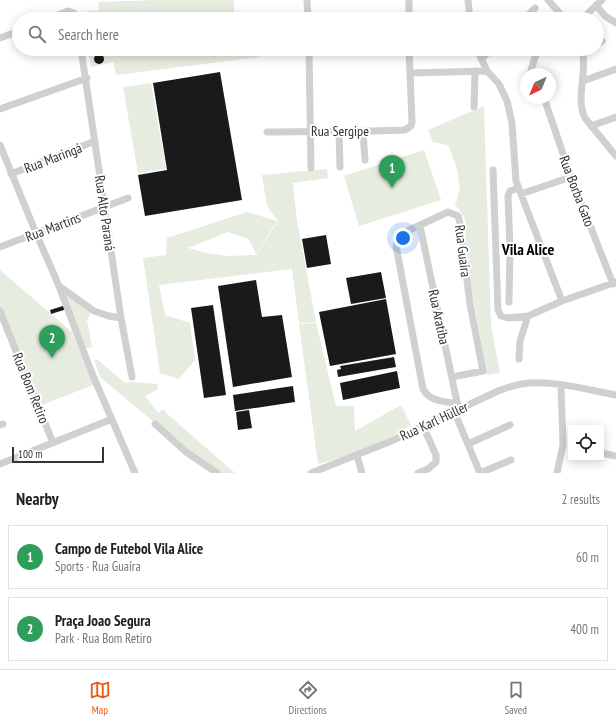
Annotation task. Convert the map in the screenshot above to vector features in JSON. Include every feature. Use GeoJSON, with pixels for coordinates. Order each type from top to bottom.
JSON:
{"type":"FeatureCollection","features":[{"type":"Feature","properties":{"kind":"street"},"geometry":{"type":"LineString","coordinates":[[307,0],[308,12]]}},
{"type":"Feature","properties":{"kind":"street"},"geometry":{"type":"LineString","coordinates":[[409,0],[409,12]]}},
{"type":"Feature","properties":{"kind":"street"},"geometry":{"type":"LineString","coordinates":[[468,0],[469,12]]}},
{"type":"Feature","properties":{"kind":"street"},"geometry":{"type":"LineString","coordinates":[[548,0],[559,12]]}},
{"type":"Feature","properties":{"kind":"street"},"geometry":{"type":"LineString","coordinates":[[589,12],[602,0]]}},
{"type":"Feature","properties":{"kind":"street"},"geometry":{"type":"LineString","coordinates":[[596,5],[602,12]]}},
{"type":"Feature","properties":{"kind":"street"},"geometry":{"type":"LineString","coordinates":[[531,12],[535,8]]}},
{"type":"Feature","properties":{"kind":"street"},"geometry":{"type":"LineString","coordinates":[[604,15],[616,23]]}},
{"type":"Feature","properties":{"kind":"street"},"geometry":{"type":"LineString","coordinates":[[0,38],[12,33]]}},
{"type":"Feature","properties":{"kind":"street","name":"Rua Alto Paraná"},"geometry":{"type":"LineString","coordinates":[[83,56],[104,208],[121,318],[132,377]]}},
{"type":"Feature","properties":{"kind":"street"},"geometry":{"type":"LineString","coordinates":[[309,56],[312,168]]}},
{"type":"Feature","properties":{"kind":"street"},"geometry":{"type":"LineString","coordinates":[[409,56],[410,73],[487,71]]}},
{"type":"Feature","properties":{"kind":"street"},"geometry":{"type":"LineString","coordinates":[[480,56],[487,71],[499,84],[507,101],[512,123],[514,169],[520,191],[562,301]]}},
{"type":"Feature","properties":{"kind":"street"},"geometry":{"type":"LineString","coordinates":[[481,59],[484,56]]}},
{"type":"Feature","properties":{"kind":"street"},"geometry":{"type":"LineString","coordinates":[[532,68],[536,56]]}},
{"type":"Feature","properties":{"kind":"street"},"geometry":{"type":"LineString","coordinates":[[583,56],[582,112],[591,126],[616,156]]}},
{"type":"Feature","properties":{"kind":"street"},"geometry":{"type":"LineString","coordinates":[[583,82],[616,69]]}},
{"type":"Feature","properties":{"kind":"street"},"geometry":{"type":"LineString","coordinates":[[474,107],[475,71]]}},
{"type":"Feature","properties":{"kind":"street","name":"Rua Sergipe"},"geometry":{"type":"LineString","coordinates":[[267,132],[325,130],[339,132],[363,132],[405,130],[411,126],[410,73]]}},
{"type":"Feature","properties":{"kind":"street"},"geometry":{"type":"LineString","coordinates":[[0,109],[87,78]]}},
{"type":"Feature","properties":{"kind":"street","name":"Rua Borba Gato"},"geometry":{"type":"LineString","coordinates":[[546,104],[571,177],[614,283]]}},
{"type":"Feature","properties":{"kind":"street"},"geometry":{"type":"LineString","coordinates":[[591,126],[616,117]]}},
{"type":"Feature","properties":{"kind":"street"},"geometry":{"type":"LineString","coordinates":[[339,132],[340,167]]}},
{"type":"Feature","properties":{"kind":"street"},"geometry":{"type":"LineString","coordinates":[[363,132],[364,160]]}},
{"type":"Feature","properties":{"kind":"street","name":"Rua Maringá"},"geometry":{"type":"LineString","coordinates":[[11,174],[95,141]]}},
{"type":"Feature","properties":{"kind":"street"},"geometry":{"type":"LineString","coordinates":[[0,145],[59,286],[91,371],[135,473]]}},
{"type":"Feature","properties":{"kind":"street"},"geometry":{"type":"LineString","coordinates":[[493,170],[498,310],[501,316],[508,318],[528,316],[562,301],[614,283]]}},
{"type":"Feature","properties":{"kind":"street"},"geometry":{"type":"LineString","coordinates":[[509,302],[510,248],[508,196],[510,191],[520,191],[571,177]]}},
{"type":"Feature","properties":{"kind":"street","name":"Rua Martins"},"geometry":{"type":"LineString","coordinates":[[0,247],[128,198]]}},
{"type":"Feature","properties":{"kind":"street","name":"Rua Guaíra"},"geometry":{"type":"LineString","coordinates":[[452,377],[483,371],[470,304],[460,223],[458,216],[448,212],[399,236],[396,246],[423,389],[426,395],[432,399],[457,408]]}},
{"type":"Feature","properties":{"kind":"street","name":"Rua Aratiba"},"geometry":{"type":"LineString","coordinates":[[420,226],[452,377],[457,408],[468,444],[480,473]]}},
{"type":"Feature","properties":{"kind":"street"},"geometry":{"type":"LineString","coordinates":[[59,286],[94,312],[121,318]]}},
{"type":"Feature","properties":{"kind":"street","name":"Rua Bom Retiro"},"geometry":{"type":"LineString","coordinates":[[0,311],[53,443]]}},
{"type":"Feature","properties":{"kind":"street"},"geometry":{"type":"LineString","coordinates":[[519,359],[520,341],[528,316]]}},
{"type":"Feature","properties":{"kind":"street","name":"Rua Karl Hüller"},"geometry":{"type":"LineString","coordinates":[[311,473],[328,470],[423,426],[457,408],[513,386],[528,383],[544,383],[616,395]]}},
{"type":"Feature","properties":{"kind":"street"},"geometry":{"type":"LineString","coordinates":[[557,473],[563,445],[561,385]]}},
{"type":"Feature","properties":{"kind":"street"},"geometry":{"type":"LineString","coordinates":[[0,464],[112,419]]}},
{"type":"Feature","properties":{"kind":"street"},"geometry":{"type":"LineString","coordinates":[[155,424],[186,452],[217,473]]}},
{"type":"Feature","properties":{"kind":"street"},"geometry":{"type":"LineString","coordinates":[[468,444],[510,425]]}},
{"type":"Feature","properties":{"kind":"street"},"geometry":{"type":"LineString","coordinates":[[418,473],[428,469],[436,462],[436,455],[423,426]]}},
{"type":"Feature","properties":{"kind":"street"},"geometry":{"type":"LineString","coordinates":[[563,445],[568,446]]}},
{"type":"Feature","properties":{"kind":"street"},"geometry":{"type":"LineString","coordinates":[[604,454],[616,456]]}},
{"type":"Feature","properties":{"kind":"street"},"geometry":{"type":"LineString","coordinates":[[357,456],[362,473]]}},
{"type":"Feature","properties":{"kind":"street"},"geometry":{"type":"LineString","coordinates":[[480,473],[511,460]]}},
{"type":"Feature","properties":{"kind":"shaded area"},"geometry":{"type":"Polygon","coordinates":[[[234,0],[234,12],[82,12],[99,10],[98,2],[234,0]]]}},
{"type":"Feature","properties":{"kind":"shaded area"},"geometry":{"type":"Polygon","coordinates":[[[89,56],[260,56],[116,75],[113,62],[91,67],[89,56]]]}},
{"type":"Feature","properties":{"kind":"shaded area"},"geometry":{"type":"Polygon","coordinates":[[[151,83],[166,169],[138,173],[123,87],[151,83]]]}},
{"type":"Feature","properties":{"kind":"shaded area"},"geometry":{"type":"Polygon","coordinates":[[[484,106],[491,325],[500,373],[487,375],[472,291],[465,221],[463,215],[455,205],[460,189],[457,168],[448,145],[433,142],[428,130],[484,106]]]}},
{"type":"Feature","properties":{"kind":"shaded area"},"geometry":{"type":"Polygon","coordinates":[[[424,150],[441,200],[359,226],[344,176],[424,150]]]}},
{"type":"Feature","properties":{"kind":"shaded area"},"geometry":{"type":"Polygon","coordinates":[[[327,169],[328,178],[293,183],[297,220],[316,322],[299,323],[292,269],[159,285],[165,315],[190,323],[195,360],[179,379],[160,373],[143,258],[166,255],[167,238],[247,212],[277,221],[256,254],[249,239],[228,232],[188,248],[206,253],[227,256],[256,255],[278,221],[267,206],[262,175],[327,169]]]}},
{"type":"Feature","properties":{"kind":"shaded area"},"geometry":{"type":"Polygon","coordinates":[[[0,270],[72,332],[93,385],[39,406],[0,307],[0,270]]]}},
{"type":"Feature","properties":{"kind":"shaded area"},"geometry":{"type":"Polygon","coordinates":[[[61,291],[90,310],[87,320],[92,347],[83,349],[61,291]]]}},
{"type":"Feature","properties":{"kind":"shaded area"},"geometry":{"type":"Polygon","coordinates":[[[316,323],[336,406],[354,406],[355,431],[401,405],[411,425],[389,438],[356,453],[318,464],[299,324],[316,323]]]}},
{"type":"Feature","properties":{"kind":"shaded area"},"geometry":{"type":"Polygon","coordinates":[[[94,360],[98,360],[125,383],[157,384],[158,389],[145,396],[158,413],[164,409],[165,412],[235,473],[220,473],[187,450],[100,377],[94,360]]]}},
{"type":"Feature","properties":{"kind":"building"},"geometry":{"type":"Polygon","coordinates":[[[94,56],[104,57],[103,63],[95,63],[94,56]]]}},
{"type":"Feature","properties":{"kind":"building"},"geometry":{"type":"Polygon","coordinates":[[[220,72],[242,200],[145,216],[138,175],[167,170],[153,83],[220,72]]]}},
{"type":"Feature","properties":{"kind":"building"},"geometry":{"type":"Polygon","coordinates":[[[326,235],[331,264],[307,268],[302,239],[326,235]]]}},
{"type":"Feature","properties":{"kind":"building"},"geometry":{"type":"Polygon","coordinates":[[[381,272],[386,298],[351,304],[346,278],[381,272]]]}},
{"type":"Feature","properties":{"kind":"building"},"geometry":{"type":"Polygon","coordinates":[[[256,280],[262,317],[282,315],[292,377],[233,387],[218,286],[256,280]]]}},
{"type":"Feature","properties":{"kind":"building"},"geometry":{"type":"Polygon","coordinates":[[[386,299],[396,354],[330,366],[319,312],[386,299]]]}},
{"type":"Feature","properties":{"kind":"building"},"geometry":{"type":"Polygon","coordinates":[[[66,305],[67,309],[51,314],[50,310],[66,305]]]}},
{"type":"Feature","properties":{"kind":"building"},"geometry":{"type":"Polygon","coordinates":[[[213,305],[226,395],[204,398],[191,308],[213,305]]]}},
{"type":"Feature","properties":{"kind":"building"},"geometry":{"type":"Polygon","coordinates":[[[394,357],[396,367],[338,377],[337,370],[341,369],[340,366],[394,357]]]}},
{"type":"Feature","properties":{"kind":"building"},"geometry":{"type":"Polygon","coordinates":[[[397,371],[400,388],[343,400],[340,383],[397,371]]]}},
{"type":"Feature","properties":{"kind":"building"},"geometry":{"type":"Polygon","coordinates":[[[293,386],[295,402],[235,411],[233,395],[293,386]]]}},
{"type":"Feature","properties":{"kind":"building"},"geometry":{"type":"Polygon","coordinates":[[[249,410],[252,428],[238,430],[236,412],[249,410]]]}},
{"type":"Feature","properties":{"kind":"place","name":"Campo de Futebol Vila Alice"},"geometry":{"type":"Point","coordinates":[392,188]}},
{"type":"Feature","properties":{"kind":"place","name":"Praça Joao Segura"},"geometry":{"type":"Point","coordinates":[52,358]}},
{"type":"Feature","properties":{"kind":"district","name":"Vila Alice"},"geometry":{"type":"Point","coordinates":[528,249]}}]}
